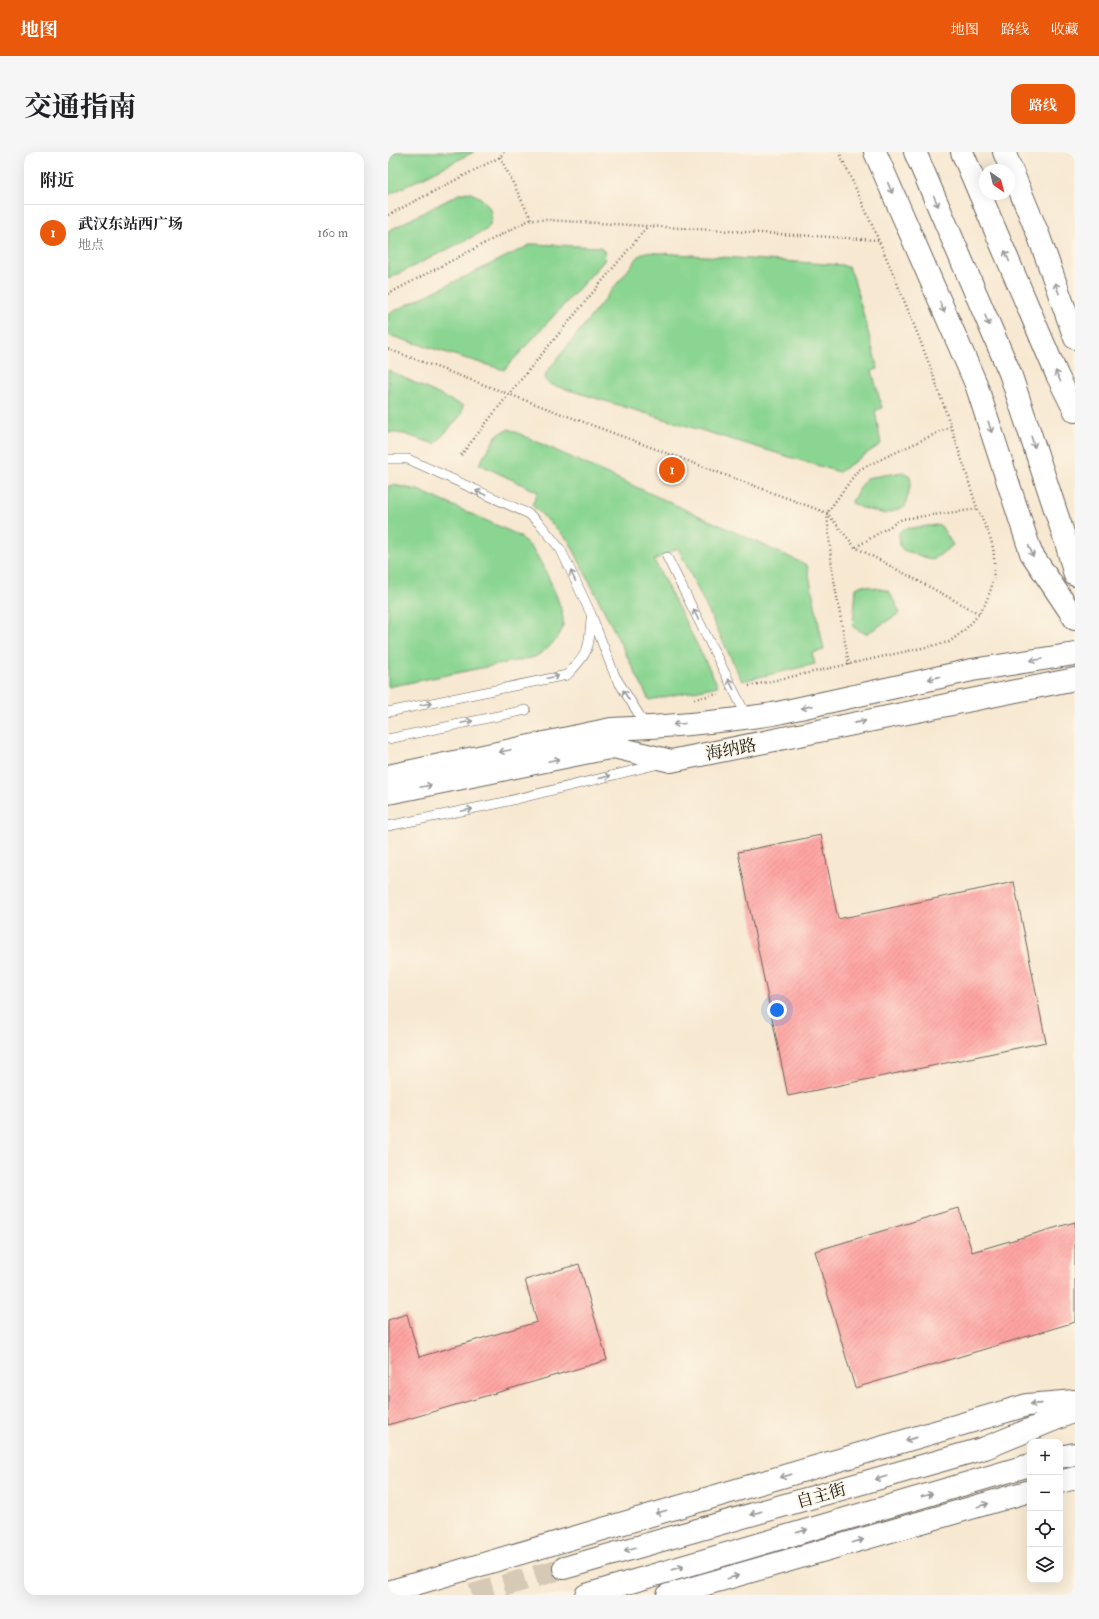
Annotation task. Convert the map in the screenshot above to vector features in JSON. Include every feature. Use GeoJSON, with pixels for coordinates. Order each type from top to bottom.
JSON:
{"type":"FeatureCollection","features":[{"type":"Feature","properties":{"kind":"main road"},"geometry":{"type":"LineString","coordinates":[[875,152],[976,384],[1031,553],[1075,619]]}},
{"type":"Feature","properties":{"kind":"main road"},"geometry":{"type":"LineString","coordinates":[[915,152],[1010,373],[1066,542],[1075,575]]}},
{"type":"Feature","properties":{"kind":"main road"},"geometry":{"type":"LineString","coordinates":[[962,152],[1057,375],[1075,411]]}},
{"type":"Feature","properties":{"kind":"main road"},"geometry":{"type":"LineString","coordinates":[[1004,152],[1038,234],[1075,338]]}},
{"type":"Feature","properties":{"kind":"main road","name":"海纳路"},"geometry":{"type":"LineString","coordinates":[[388,776],[611,729],[647,728],[748,718],[773,714],[972,670],[1075,654]]}},
{"type":"Feature","properties":{"kind":"main road","name":"海纳路"},"geometry":{"type":"LineString","coordinates":[[388,794],[614,747],[671,761],[1075,679]]}},
{"type":"Feature","properties":{"kind":"main road"},"geometry":{"type":"LineString","coordinates":[[388,1592],[407,1590],[1027,1405],[1075,1401]]}},
{"type":"Feature","properties":{"kind":"main road","name":"自主街"},"geometry":{"type":"LineString","coordinates":[[564,1568],[985,1448],[1075,1411]]}},
{"type":"Feature","properties":{"kind":"main road"},"geometry":{"type":"LineString","coordinates":[[1063,1457],[1075,1454]]}},
{"type":"Feature","properties":{"kind":"main road","name":"自主街"},"geometry":{"type":"LineString","coordinates":[[586,1595],[1027,1466]]}},
{"type":"Feature","properties":{"kind":"main road"},"geometry":{"type":"LineString","coordinates":[[1063,1469],[1075,1467]]}},
{"type":"Feature","properties":{"kind":"main road"},"geometry":{"type":"LineString","coordinates":[[997,1474],[1027,1471]]}},
{"type":"Feature","properties":{"kind":"main road"},"geometry":{"type":"LineString","coordinates":[[1063,1481],[1075,1478]]}},
{"type":"Feature","properties":{"kind":"main road"},"geometry":{"type":"LineString","coordinates":[[668,1595],[1027,1492]]}},
{"type":"Feature","properties":{"kind":"lane"},"geometry":{"type":"LineString","coordinates":[[388,459],[408,459],[529,514],[541,525],[561,550],[591,614],[615,676],[647,728]]}},
{"type":"Feature","properties":{"kind":"lane"},"geometry":{"type":"LineString","coordinates":[[667,557],[748,718]]}},
{"type":"Feature","properties":{"kind":"lane"},"geometry":{"type":"LineString","coordinates":[[388,712],[567,674],[581,661],[589,645],[591,614]]}},
{"type":"Feature","properties":{"kind":"lane"},"geometry":{"type":"LineString","coordinates":[[388,739],[526,710]]}},
{"type":"Feature","properties":{"kind":"lane"},"geometry":{"type":"LineString","coordinates":[[388,826],[500,803],[671,761]]}},
{"type":"Feature","properties":{"kind":"path"},"geometry":{"type":"LineString","coordinates":[[388,215],[500,157],[504,152]]}},
{"type":"Feature","properties":{"kind":"path"},"geometry":{"type":"LineString","coordinates":[[746,687],[949,642],[964,631],[980,614],[989,596],[993,580],[994,558],[990,537],[978,509],[928,361],[880,240],[839,152]]}},
{"type":"Feature","properties":{"kind":"path"},"geometry":{"type":"LineString","coordinates":[[500,157],[531,219]]}},
{"type":"Feature","properties":{"kind":"path"},"geometry":{"type":"LineString","coordinates":[[388,294],[531,219],[880,240]]}},
{"type":"Feature","properties":{"kind":"path"},"geometry":{"type":"LineString","coordinates":[[461,455],[509,394],[648,226]]}},
{"type":"Feature","properties":{"kind":"path"},"geometry":{"type":"LineString","coordinates":[[388,349],[827,513],[855,547],[980,614]]}},
{"type":"Feature","properties":{"kind":"path"},"geometry":{"type":"LineString","coordinates":[[849,665],[832,569],[827,513],[858,470],[950,427]]}},
{"type":"Feature","properties":{"kind":"path"},"geometry":{"type":"LineString","coordinates":[[855,547],[902,519],[978,509]]}},
{"type":"Feature","properties":{"kind":"green space"},"geometry":{"type":"Polygon","coordinates":[[[388,152],[474,152],[388,195],[388,152]]]}},
{"type":"Feature","properties":{"kind":"green space"},"geometry":{"type":"Polygon","coordinates":[[[467,192],[480,197],[491,212],[490,224],[486,230],[388,279],[388,231],[459,194],[467,192]]]}},
{"type":"Feature","properties":{"kind":"green space"},"geometry":{"type":"Polygon","coordinates":[[[532,244],[601,247],[605,253],[604,261],[504,370],[388,335],[388,314],[532,244]]]}},
{"type":"Feature","properties":{"kind":"green space"},"geometry":{"type":"Polygon","coordinates":[[[645,252],[842,265],[849,268],[853,276],[878,369],[872,371],[882,408],[875,411],[881,444],[839,472],[549,384],[545,380],[546,373],[639,256],[645,252]]]}},
{"type":"Feature","properties":{"kind":"green space"},"geometry":{"type":"Polygon","coordinates":[[[388,370],[463,406],[461,415],[435,444],[404,434],[388,432],[388,370]]]}},
{"type":"Feature","properties":{"kind":"green space"},"geometry":{"type":"Polygon","coordinates":[[[509,429],[807,565],[824,650],[812,653],[815,664],[742,681],[678,548],[654,560],[718,686],[649,700],[569,541],[532,505],[538,492],[479,464],[497,435],[509,429]]]}},
{"type":"Feature","properties":{"kind":"green space"},"geometry":{"type":"Polygon","coordinates":[[[903,472],[910,476],[911,482],[905,507],[885,514],[862,508],[851,503],[866,478],[903,472]]]}},
{"type":"Feature","properties":{"kind":"green space"},"geometry":{"type":"Polygon","coordinates":[[[393,485],[418,490],[516,534],[528,544],[543,566],[561,609],[563,625],[556,640],[535,657],[388,687],[388,486],[393,485]]]}},
{"type":"Feature","properties":{"kind":"green space"},"geometry":{"type":"Polygon","coordinates":[[[936,525],[941,526],[953,545],[933,560],[903,550],[900,546],[899,533],[903,529],[936,525]]]}},
{"type":"Feature","properties":{"kind":"green space"},"geometry":{"type":"Polygon","coordinates":[[[862,585],[889,591],[900,613],[866,634],[853,627],[856,588],[862,585]]]}},
{"type":"Feature","properties":{"kind":"building"},"geometry":{"type":"Polygon","coordinates":[[[821,835],[838,919],[1014,882],[1046,1042],[788,1096],[738,852],[821,835]]]}},
{"type":"Feature","properties":{"kind":"building"},"geometry":{"type":"Polygon","coordinates":[[[959,1208],[972,1252],[1075,1222],[1075,1322],[855,1388],[815,1251],[959,1208]]]}},
{"type":"Feature","properties":{"kind":"building"},"geometry":{"type":"Polygon","coordinates":[[[579,1264],[607,1360],[388,1425],[388,1320],[407,1314],[419,1357],[537,1322],[525,1280],[579,1264]]]}},
{"type":"Feature","properties":{"kind":"tunnel"},"geometry":{"type":"LineString","coordinates":[[472,1595],[564,1568]]}},
{"type":"Feature","properties":{"kind":"place","name":"武汉东站西广场"},"geometry":{"type":"Point","coordinates":[672,470]}}]}
